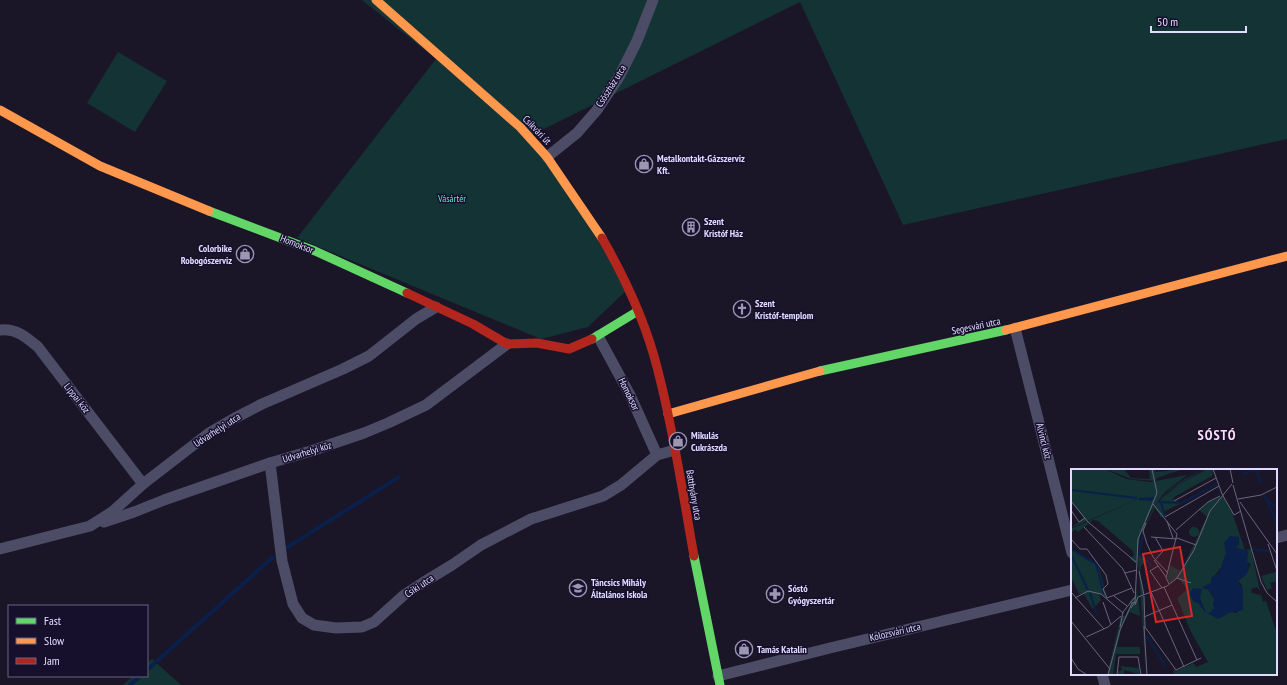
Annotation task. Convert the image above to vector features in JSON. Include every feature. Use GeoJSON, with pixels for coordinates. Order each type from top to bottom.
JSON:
{"type":"FeatureCollection","features":[{"type":"Feature","properties":{"kind":"street","name":"Csikvári út"},"geometry":{"type":"LineString","coordinates":[[376,0],[520,127],[547,156],[600,235],[614,259],[638,311]]}},
{"type":"Feature","properties":{"kind":"street","name":"Csőszház utca"},"geometry":{"type":"LineString","coordinates":[[547,156],[577,133],[597,110],[619,77],[637,41],[653,0]]}},
{"type":"Feature","properties":{"kind":"street","name":"Homoksor"},"geometry":{"type":"LineString","coordinates":[[0,110],[100,166],[195,206],[315,251],[473,324],[507,344]]}},
{"type":"Feature","properties":{"kind":"street","name":"Segesvári utca"},"geometry":{"type":"LineString","coordinates":[[668,414],[808,374],[1015,328],[1287,256]]}},
{"type":"Feature","properties":{"kind":"street","name":"Udvarhelyi utca"},"geometry":{"type":"LineString","coordinates":[[0,550],[90,526],[112,512],[143,484],[216,430],[262,404],[343,369],[369,356],[416,319],[436,307]]}},
{"type":"Feature","properties":{"kind":"street"},"geometry":{"type":"LineString","coordinates":[[507,344],[537,343],[569,349],[598,336],[638,311]]}},
{"type":"Feature","properties":{"kind":"street","name":"Batthyány utca"},"geometry":{"type":"LineString","coordinates":[[638,311],[658,370],[668,414],[703,604],[719,680]]}},
{"type":"Feature","properties":{"kind":"street","name":"Alvinci köz"},"geometry":{"type":"LineString","coordinates":[[1015,328],[1071,549]]}},
{"type":"Feature","properties":{"kind":"street","name":"Lippai köz"},"geometry":{"type":"LineString","coordinates":[[0,330],[9,329],[17,332],[38,347],[143,484]]}},
{"type":"Feature","properties":{"kind":"street","name":"Homoksor"},"geometry":{"type":"LineString","coordinates":[[598,336],[630,395],[657,455]]}},
{"type":"Feature","properties":{"kind":"street","name":"Udvarhelyi köz"},"geometry":{"type":"LineString","coordinates":[[90,526],[134,512],[270,463],[364,433],[426,405],[507,344]]}},
{"type":"Feature","properties":{"kind":"street","name":"Csiki utca"},"geometry":{"type":"LineString","coordinates":[[270,463],[282,561],[293,604],[302,618],[314,625],[336,628],[362,627],[374,622],[404,596],[481,545],[530,519],[603,496],[621,485],[657,455],[675,450]]}},
{"type":"Feature","properties":{"kind":"street"},"geometry":{"type":"LineString","coordinates":[[1277,538],[1287,535]]}},
{"type":"Feature","properties":{"kind":"street","name":"Kolozsvári utca"},"geometry":{"type":"LineString","coordinates":[[719,680],[837,646],[1071,590]]}},
{"type":"Feature","properties":{"kind":"street"},"geometry":{"type":"LineString","coordinates":[[1102,675],[1105,685]]}},
{"type":"Feature","properties":{"kind":"green space","name":"Vásártér"},"geometry":{"type":"Polygon","coordinates":[[[362,0],[1287,0],[1287,139],[903,225],[800,2],[530,136],[630,287],[588,327],[541,339],[297,238],[436,59],[362,0]]]}},
{"type":"Feature","properties":{"kind":"green space"},"geometry":{"type":"Polygon","coordinates":[[[118,52],[167,81],[135,132],[87,103],[118,52]]]}},
{"type":"Feature","properties":{"kind":"green space"},"geometry":{"type":"Polygon","coordinates":[[[152,659],[181,685],[123,685],[132,677],[148,677],[148,662],[152,659]]]}},
{"type":"Feature","properties":{"kind":"waterway"},"geometry":{"type":"LineString","coordinates":[[286,548],[399,477]]}},
{"type":"Feature","properties":{"kind":"waterway"},"geometry":{"type":"LineString","coordinates":[[148,669],[273,557]]}},
{"type":"Feature","properties":{"kind":"waterway"},"geometry":{"type":"LineString","coordinates":[[130,685],[139,677]]}},
{"type":"Feature","properties":{"kind":"traffic: fast"},"geometry":{"type":"LineString","coordinates":[[209,211],[315,251],[407,293]]}},
{"type":"Feature","properties":{"kind":"traffic: fast"},"geometry":{"type":"LineString","coordinates":[[592,339],[638,311]]}},
{"type":"Feature","properties":{"kind":"traffic: fast"},"geometry":{"type":"LineString","coordinates":[[820,371],[1006,330]]}},
{"type":"Feature","properties":{"kind":"traffic: fast"},"geometry":{"type":"LineString","coordinates":[[694,556],[720,685]]}},
{"type":"Feature","properties":{"kind":"traffic: slow"},"geometry":{"type":"LineString","coordinates":[[376,0],[520,127],[547,157],[602,238]]}},
{"type":"Feature","properties":{"kind":"traffic: slow"},"geometry":{"type":"LineString","coordinates":[[0,110],[100,166],[209,211]]}},
{"type":"Feature","properties":{"kind":"traffic: slow"},"geometry":{"type":"LineString","coordinates":[[1006,330],[1287,256]]}},
{"type":"Feature","properties":{"kind":"traffic: slow"},"geometry":{"type":"LineString","coordinates":[[668,414],[820,371]]}},
{"type":"Feature","properties":{"kind":"traffic: jam"},"geometry":{"type":"LineString","coordinates":[[602,238],[619,269],[642,320],[653,354],[674,440],[694,556]]}},
{"type":"Feature","properties":{"kind":"traffic: jam"},"geometry":{"type":"LineString","coordinates":[[407,293],[473,324],[507,344],[537,343],[569,349],[592,339]]}},
{"type":"Feature","properties":{"kind":"place","name":"Metalkontakt-Gázszerviz Kft."},"geometry":{"type":"Point","coordinates":[644,164]}},
{"type":"Feature","properties":{"kind":"place","name":"Szent Kristóf Ház"},"geometry":{"type":"Point","coordinates":[691,227]}},
{"type":"Feature","properties":{"kind":"place","name":"Colorbike Robogószerviz"},"geometry":{"type":"Point","coordinates":[245,254]}},
{"type":"Feature","properties":{"kind":"place","name":"Szent Kristóf-templom"},"geometry":{"type":"Point","coordinates":[742,309]}},
{"type":"Feature","properties":{"kind":"place","name":"Mikulás Cukrászda"},"geometry":{"type":"Point","coordinates":[678,441]}},
{"type":"Feature","properties":{"kind":"place","name":"Táncsics Mihály Általános Iskola"},"geometry":{"type":"Point","coordinates":[578,588]}},
{"type":"Feature","properties":{"kind":"place","name":"Sóstó Gyógyszertár"},"geometry":{"type":"Point","coordinates":[775,594]}},
{"type":"Feature","properties":{"kind":"place","name":"Tamás Katalin"},"geometry":{"type":"Point","coordinates":[744,649]}},
{"type":"Feature","properties":{"kind":"district","name":"SÓSTÓ"},"geometry":{"type":"Point","coordinates":[1217,435]}}]}
